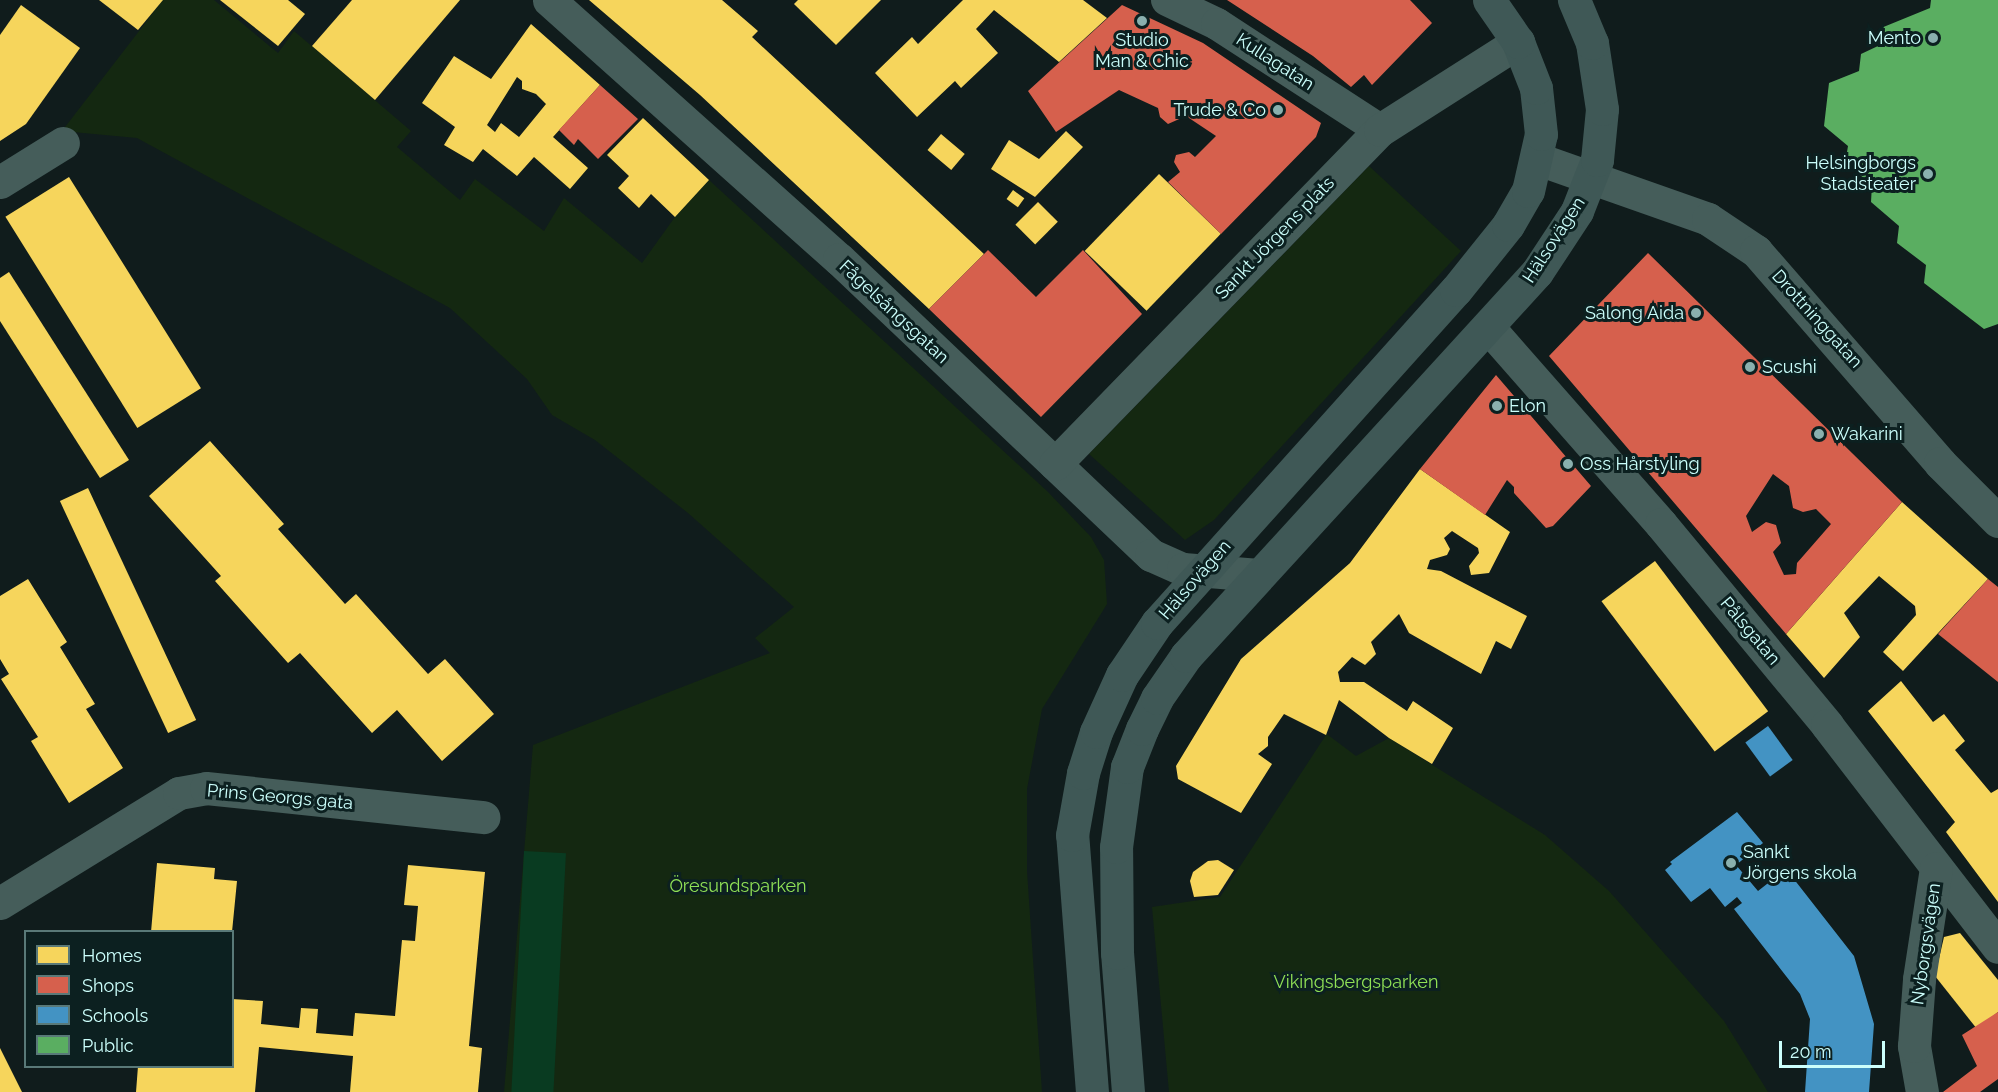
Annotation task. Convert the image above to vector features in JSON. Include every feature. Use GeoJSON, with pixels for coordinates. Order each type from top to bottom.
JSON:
{"type":"FeatureCollection","features":[{"type":"Feature","properties":{"kind":"main road"},"geometry":{"type":"LineString","coordinates":[[1489,0],[1518,42],[1536,88],[1542,134],[1538,159]]}},
{"type":"Feature","properties":{"kind":"main road"},"geometry":{"type":"LineString","coordinates":[[1574,0],[1590,35],[1600,88],[1601,144],[1592,178]]}},
{"type":"Feature","properties":{"kind":"main road","name":"Hälsovägen"},"geometry":{"type":"LineString","coordinates":[[1092,1092],[1072,863],[1072,835],[1083,773],[1096,732],[1122,675],[1157,623],[1456,290],[1508,225],[1528,191],[1538,159]]}},
{"type":"Feature","properties":{"kind":"main road","name":"Hälsovägen"},"geometry":{"type":"LineString","coordinates":[[1128,1092],[1117,952],[1116,847],[1127,767],[1157,698],[1186,656],[1488,327],[1544,262],[1577,211],[1592,178]]}},
{"type":"Feature","properties":{"kind":"street","name":"Fågelsångsgatan"},"geometry":{"type":"LineString","coordinates":[[549,0],[831,252],[1156,559],[1172,566],[1259,575]]}},
{"type":"Feature","properties":{"kind":"street","name":"Kullagatan"},"geometry":{"type":"LineString","coordinates":[[1167,0],[1217,24],[1380,130]]}},
{"type":"Feature","properties":{"kind":"street","name":"Sankt Jörgens plats"},"geometry":{"type":"LineString","coordinates":[[1055,464],[1380,130],[1518,42]]}},
{"type":"Feature","properties":{"kind":"street"},"geometry":{"type":"LineString","coordinates":[[0,183],[63,143]]}},
{"type":"Feature","properties":{"kind":"street","name":"Drottninggatan"},"geometry":{"type":"LineString","coordinates":[[1538,159],[1708,219],[1756,251],[1831,333],[1940,463],[1998,521]]}},
{"type":"Feature","properties":{"kind":"street","name":"Pålsgatan"},"geometry":{"type":"LineString","coordinates":[[1488,327],[1668,533],[1827,725],[1998,947]]}},
{"type":"Feature","properties":{"kind":"street","name":"Prins Georgs gata"},"geometry":{"type":"LineString","coordinates":[[0,903],[179,793],[206,788],[483,817]]}},
{"type":"Feature","properties":{"kind":"street","name":"Nyborgsvägen"},"geometry":{"type":"LineString","coordinates":[[1922,1092],[1914,1046],[1919,979],[1936,868]]}},
{"type":"Feature","properties":{"kind":"green space","name":"Öresundsparken"},"geometry":{"type":"Polygon","coordinates":[[[163,0],[214,0],[278,53],[294,31],[411,131],[397,147],[460,200],[475,179],[544,231],[564,198],[642,263],[675,217],[709,180],[1048,492],[1091,537],[1104,560],[1107,604],[1042,709],[1027,789],[1027,871],[1042,1092],[504,1092],[533,745],[770,653],[755,638],[794,607],[688,513],[595,440],[552,415],[527,379],[450,308],[137,138],[62,131],[163,0]]]}},
{"type":"Feature","properties":{"kind":"green space"},"geometry":{"type":"Polygon","coordinates":[[[1369,166],[1461,251],[1214,520],[1185,540],[1089,454],[1369,166]]]}},
{"type":"Feature","properties":{"kind":"green space","name":"Vikingsbergsparken"},"geometry":{"type":"Polygon","coordinates":[[[1324,732],[1356,756],[1389,738],[1545,835],[1609,891],[1724,1021],[1768,1092],[1169,1092],[1152,907],[1220,897],[1326,735],[1324,732]]]}},
{"type":"Feature","properties":{"kind":"shaded area"},"geometry":{"type":"Polygon","coordinates":[[[524,851],[566,853],[553,1092],[511,1092],[524,851]]]}},
{"type":"Feature","properties":{"kind":"building: Homes"},"geometry":{"type":"Polygon","coordinates":[[[99,0],[163,0],[138,30],[99,0]]]}},
{"type":"Feature","properties":{"kind":"building: Homes"},"geometry":{"type":"Polygon","coordinates":[[[220,0],[288,0],[305,14],[278,46],[220,0]]]}},
{"type":"Feature","properties":{"kind":"building: Homes"},"geometry":{"type":"Polygon","coordinates":[[[352,0],[460,0],[375,100],[312,46],[352,0]]]}},
{"type":"Feature","properties":{"kind":"building: Homes"},"geometry":{"type":"Polygon","coordinates":[[[589,0],[722,0],[758,31],[752,37],[984,254],[929,309],[700,95],[589,0]]]}},
{"type":"Feature","properties":{"kind":"building: Homes"},"geometry":{"type":"Polygon","coordinates":[[[798,0],[881,0],[836,45],[794,4],[798,0]]]}},
{"type":"Feature","properties":{"kind":"building: Homes"},"geometry":{"type":"Polygon","coordinates":[[[963,0],[1083,0],[1107,18],[1059,62],[994,10],[976,29],[998,53],[961,88],[955,81],[917,117],[875,73],[912,37],[918,44],[963,0]]]}},
{"type":"Feature","properties":{"kind":"building: Homes"},"geometry":{"type":"Polygon","coordinates":[[[21,5],[80,48],[26,124],[0,141],[0,35],[21,5]]]}},
{"type":"Feature","properties":{"kind":"building: Homes"},"geometry":{"type":"Polygon","coordinates":[[[531,24],[600,85],[553,137],[588,168],[570,189],[534,157],[517,176],[483,149],[473,162],[444,145],[455,127],[422,103],[454,56],[491,79],[531,24]],[[517,77],[487,125],[495,132],[501,123],[519,137],[546,104],[536,94],[522,89],[522,81],[517,77]]]}},
{"type":"Feature","properties":{"kind":"building: Homes"},"geometry":{"type":"Polygon","coordinates":[[[643,118],[709,180],[675,217],[651,194],[639,208],[618,188],[629,176],[607,155],[643,118]]]}},
{"type":"Feature","properties":{"kind":"building: Homes"},"geometry":{"type":"Polygon","coordinates":[[[1066,131],[1083,147],[1035,197],[991,169],[1009,140],[1039,159],[1066,131]]]}},
{"type":"Feature","properties":{"kind":"building: Homes"},"geometry":{"type":"Polygon","coordinates":[[[941,134],[965,154],[951,170],[928,150],[941,134]]]}},
{"type":"Feature","properties":{"kind":"building: Homes"},"geometry":{"type":"Polygon","coordinates":[[[1159,174],[1221,234],[1147,311],[1085,251],[1159,174]]]}},
{"type":"Feature","properties":{"kind":"building: Homes"},"geometry":{"type":"Polygon","coordinates":[[[69,177],[201,388],[137,428],[5,217],[69,177]]]}},
{"type":"Feature","properties":{"kind":"building: Homes"},"geometry":{"type":"Polygon","coordinates":[[[1013,190],[1024,198],[1018,207],[1007,199],[1013,190]]]}},
{"type":"Feature","properties":{"kind":"building: Homes"},"geometry":{"type":"Polygon","coordinates":[[[1038,202],[1058,222],[1035,244],[1015,225],[1038,202]]]}},
{"type":"Feature","properties":{"kind":"building: Homes"},"geometry":{"type":"Polygon","coordinates":[[[9,272],[129,460],[100,478],[0,321],[0,278],[9,272]]]}},
{"type":"Feature","properties":{"kind":"building: Homes"},"geometry":{"type":"Polygon","coordinates":[[[210,441],[284,524],[278,529],[345,604],[356,594],[428,674],[445,659],[494,714],[442,761],[397,710],[372,733],[300,653],[288,663],[215,581],[221,576],[149,496],[210,441]]]}},
{"type":"Feature","properties":{"kind":"building: Homes"},"geometry":{"type":"Polygon","coordinates":[[[1420,469],[1510,532],[1489,573],[1471,575],[1469,566],[1479,553],[1478,548],[1452,531],[1444,538],[1450,549],[1447,555],[1430,560],[1427,569],[1441,571],[1527,616],[1511,649],[1496,641],[1481,674],[1409,633],[1399,614],[1371,642],[1376,654],[1365,665],[1352,657],[1338,672],[1340,682],[1364,682],[1407,711],[1413,701],[1453,728],[1432,764],[1389,738],[1339,700],[1326,735],[1284,714],[1268,737],[1268,746],[1258,754],[1272,764],[1241,813],[1178,779],[1176,766],[1241,659],[1350,563],[1420,469]]]}},
{"type":"Feature","properties":{"kind":"building: Homes"},"geometry":{"type":"Polygon","coordinates":[[[88,488],[196,720],[168,733],[60,501],[88,488]]]}},
{"type":"Feature","properties":{"kind":"building: Homes"},"geometry":{"type":"Polygon","coordinates":[[[1902,502],[1988,579],[1903,671],[1883,652],[1916,615],[1915,606],[1879,576],[1844,613],[1860,637],[1824,678],[1786,634],[1902,502]]]}},
{"type":"Feature","properties":{"kind":"building: Homes"},"geometry":{"type":"Polygon","coordinates":[[[1655,561],[1768,711],[1715,751],[1601,601],[1655,561]]]}},
{"type":"Feature","properties":{"kind":"building: Homes"},"geometry":{"type":"Polygon","coordinates":[[[28,579],[67,642],[60,647],[95,704],[86,709],[123,768],[69,803],[31,741],[38,737],[1,679],[9,674],[0,659],[0,596],[28,579]]]}},
{"type":"Feature","properties":{"kind":"building: Homes"},"geometry":{"type":"Polygon","coordinates":[[[1901,681],[1933,722],[1944,714],[1965,741],[1955,750],[1991,793],[1998,789],[1998,902],[1946,832],[1955,822],[1868,711],[1901,681]]]}},
{"type":"Feature","properties":{"kind":"building: Homes"},"geometry":{"type":"Polygon","coordinates":[[[1218,860],[1234,870],[1218,895],[1194,897],[1190,881],[1193,872],[1208,861],[1218,860]]]}},
{"type":"Feature","properties":{"kind":"building: Homes"},"geometry":{"type":"Polygon","coordinates":[[[157,863],[215,868],[214,879],[237,881],[232,930],[151,930],[157,863]]]}},
{"type":"Feature","properties":{"kind":"building: Homes"},"geometry":{"type":"Polygon","coordinates":[[[408,865],[485,872],[469,1046],[482,1048],[478,1092],[350,1092],[353,1056],[259,1047],[255,1092],[136,1092],[138,1068],[234,1068],[234,999],[263,1001],[261,1024],[299,1028],[301,1008],[318,1009],[316,1033],[353,1036],[355,1013],[395,1016],[402,940],[415,941],[418,906],[404,905],[408,865]]]}},
{"type":"Feature","properties":{"kind":"building: Homes"},"geometry":{"type":"Polygon","coordinates":[[[1960,933],[1998,980],[1998,1012],[1977,1029],[1935,976],[1944,937],[1960,933]]]}},
{"type":"Feature","properties":{"kind":"building: Homes"},"geometry":{"type":"Polygon","coordinates":[[[0,1048],[22,1092],[0,1092],[0,1048]]]}},
{"type":"Feature","properties":{"kind":"building: Shops"},"geometry":{"type":"Polygon","coordinates":[[[1227,0],[1410,0],[1432,23],[1372,85],[1364,75],[1351,87],[1313,56],[1227,0]]]}},
{"type":"Feature","properties":{"kind":"building: Shops"},"geometry":{"type":"Polygon","coordinates":[[[1122,5],[1203,43],[1321,123],[1316,137],[1221,234],[1168,182],[1180,172],[1174,162],[1176,155],[1189,152],[1195,157],[1216,136],[1186,116],[1168,124],[1160,117],[1158,108],[1119,90],[1056,132],[1028,91],[1122,5]]]}},
{"type":"Feature","properties":{"kind":"building: Shops"},"geometry":{"type":"Polygon","coordinates":[[[600,85],[638,119],[598,159],[578,139],[574,145],[559,130],[600,85]]]}},
{"type":"Feature","properties":{"kind":"building: Shops"},"geometry":{"type":"Polygon","coordinates":[[[988,250],[1036,297],[1083,250],[1142,314],[1041,417],[929,309],[988,250]]]}},
{"type":"Feature","properties":{"kind":"building: Shops"},"geometry":{"type":"Polygon","coordinates":[[[1648,253],[1902,502],[1786,634],[1549,356],[1648,253]],[[1773,474],[1746,516],[1752,532],[1766,522],[1776,525],[1781,543],[1773,552],[1784,575],[1796,574],[1797,563],[1831,524],[1816,509],[1803,512],[1793,508],[1789,486],[1773,474]]]}},
{"type":"Feature","properties":{"kind":"building: Shops"},"geometry":{"type":"Polygon","coordinates":[[[1496,375],[1591,486],[1553,526],[1546,528],[1514,493],[1514,487],[1507,480],[1485,515],[1420,469],[1496,375]]]}},
{"type":"Feature","properties":{"kind":"building: Shops"},"geometry":{"type":"Polygon","coordinates":[[[1988,579],[1998,587],[1998,682],[1938,634],[1988,579]]]}},
{"type":"Feature","properties":{"kind":"building: Shops"},"geometry":{"type":"Polygon","coordinates":[[[1998,1012],[1998,1079],[1980,1092],[1943,1092],[1977,1066],[1962,1035],[1998,1012]]]}},
{"type":"Feature","properties":{"kind":"building: Schools"},"geometry":{"type":"Polygon","coordinates":[[[1768,726],[1793,760],[1770,776],[1745,742],[1768,726]]]}},
{"type":"Feature","properties":{"kind":"building: Schools"},"geometry":{"type":"Polygon","coordinates":[[[1737,812],[1763,843],[1736,865],[1758,891],[1786,869],[1854,956],[1874,1024],[1869,1092],[1805,1092],[1810,1019],[1800,994],[1734,909],[1742,903],[1737,897],[1725,907],[1710,888],[1691,902],[1665,870],[1672,864],[1670,862],[1737,812]]]}},
{"type":"Feature","properties":{"kind":"building: Public","name":"Helsingborgs Stadsteater"},"geometry":{"type":"Polygon","coordinates":[[[1931,0],[1998,0],[1998,324],[1984,329],[1924,283],[1926,265],[1897,243],[1899,226],[1871,202],[1872,184],[1845,164],[1848,146],[1824,126],[1829,83],[1859,71],[1861,54],[1878,46],[1881,28],[1930,8],[1931,0]]]}},
{"type":"Feature","properties":{"kind":"place","name":"Studio Man & Chic"},"geometry":{"type":"Point","coordinates":[1142,21]}},
{"type":"Feature","properties":{"kind":"place","name":"Mento"},"geometry":{"type":"Point","coordinates":[1933,38]}},
{"type":"Feature","properties":{"kind":"place","name":"Trude & Co"},"geometry":{"type":"Point","coordinates":[1278,110]}},
{"type":"Feature","properties":{"kind":"place","name":"Helsingborgs Stadsteater"},"geometry":{"type":"Point","coordinates":[1928,174]}},
{"type":"Feature","properties":{"kind":"place","name":"Salong Aida"},"geometry":{"type":"Point","coordinates":[1696,313]}},
{"type":"Feature","properties":{"kind":"place","name":"Scushi"},"geometry":{"type":"Point","coordinates":[1750,367]}},
{"type":"Feature","properties":{"kind":"place","name":"Elon"},"geometry":{"type":"Point","coordinates":[1497,406]}},
{"type":"Feature","properties":{"kind":"place","name":"Wakarini"},"geometry":{"type":"Point","coordinates":[1819,434]}},
{"type":"Feature","properties":{"kind":"place","name":"Oss Hårstyling"},"geometry":{"type":"Point","coordinates":[1568,464]}},
{"type":"Feature","properties":{"kind":"place","name":"Sankt Jörgens skola"},"geometry":{"type":"Point","coordinates":[1731,863]}}]}
